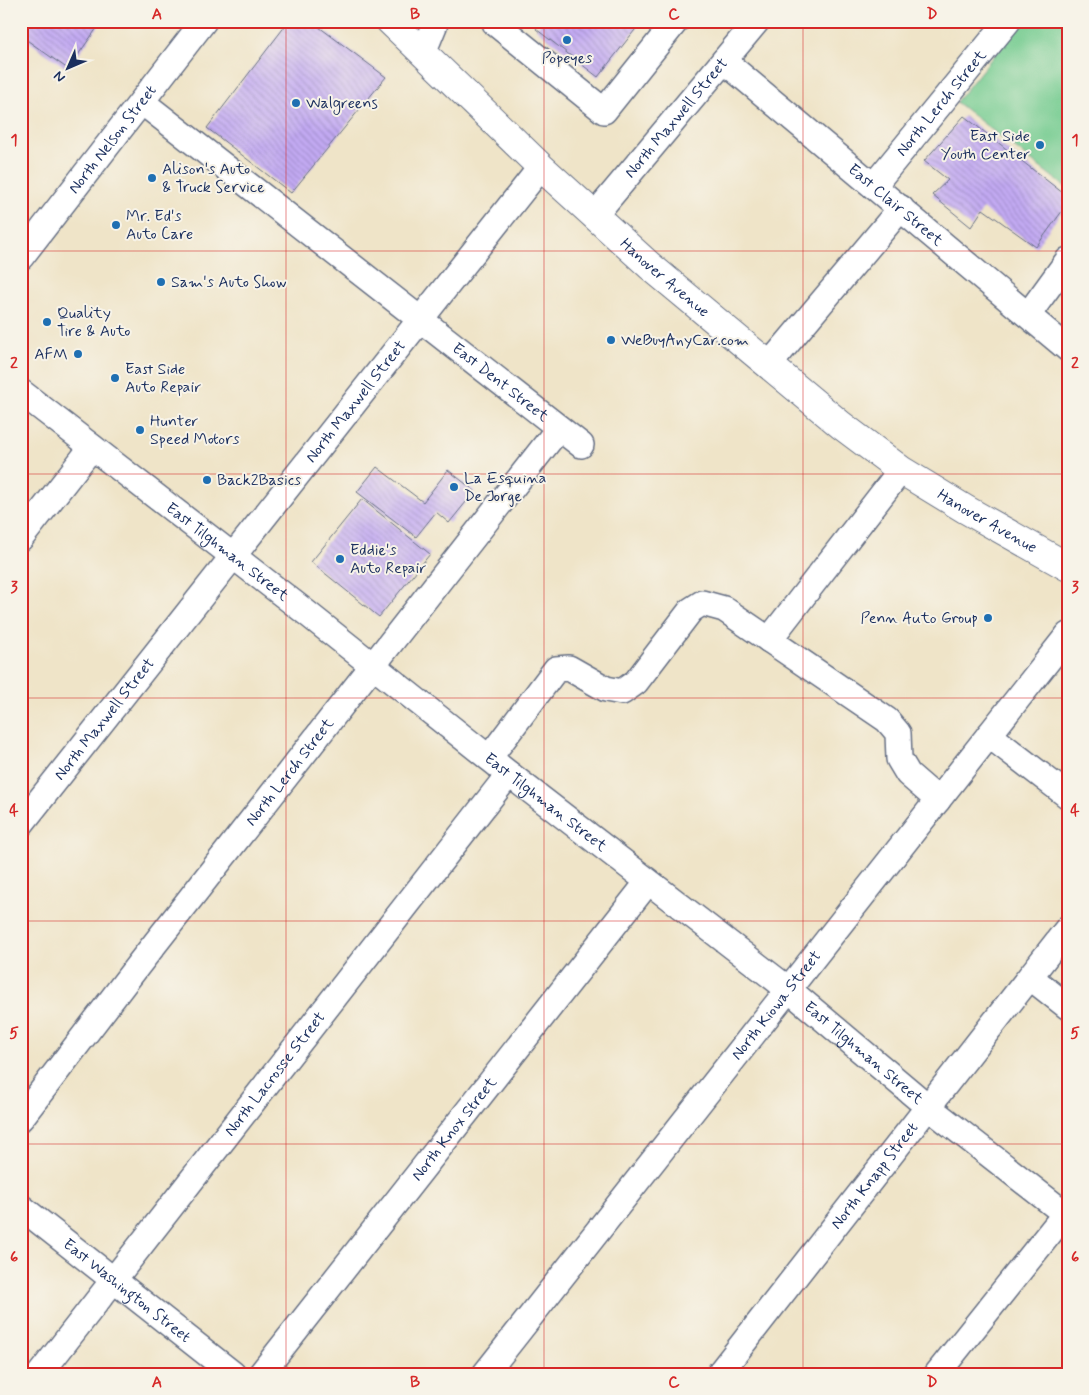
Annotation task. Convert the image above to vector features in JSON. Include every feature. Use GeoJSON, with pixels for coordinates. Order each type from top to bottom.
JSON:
{"type":"FeatureCollection","features":[{"type":"Feature","properties":{"kind":"main road","name":"Hanover Avenue"},"geometry":{"type":"LineString","coordinates":[[390,21],[594,216],[650,266],[841,425],[901,470],[965,509],[1068,567]]}},
{"type":"Feature","properties":{"kind":"street","name":"North Nelson Street"},"geometry":{"type":"LineString","coordinates":[[21,257],[204,21]]}},
{"type":"Feature","properties":{"kind":"street"},"geometry":{"type":"LineString","coordinates":[[423,53],[436,21]]}},
{"type":"Feature","properties":{"kind":"street"},"geometry":{"type":"LineString","coordinates":[[496,21],[495,23],[604,111],[676,21]]}},
{"type":"Feature","properties":{"kind":"street","name":"North Maxwell Street"},"geometry":{"type":"LineString","coordinates":[[594,216],[757,21]]}},
{"type":"Feature","properties":{"kind":"street","name":"North Lerch Street"},"geometry":{"type":"LineString","coordinates":[[874,185],[1008,21]]}},
{"type":"Feature","properties":{"kind":"street","name":"East Clair Street"},"geometry":{"type":"LineString","coordinates":[[724,61],[1068,349]]}},
{"type":"Feature","properties":{"kind":"street","name":"East Dent Street"},"geometry":{"type":"LineString","coordinates":[[142,102],[421,318],[582,446]]}},
{"type":"Feature","properties":{"kind":"street","name":"North Maxwell Street"},"geometry":{"type":"LineString","coordinates":[[21,824],[541,167]]}},
{"type":"Feature","properties":{"kind":"street"},"geometry":{"type":"LineString","coordinates":[[769,365],[901,208]]}},
{"type":"Feature","properties":{"kind":"street"},"geometry":{"type":"LineString","coordinates":[[1028,315],[1068,260]]}},
{"type":"Feature","properties":{"kind":"street","name":"East Tilghman Street"},"geometry":{"type":"LineString","coordinates":[[21,392],[374,666],[509,774],[788,989],[927,1106],[1066,1215]]}},
{"type":"Feature","properties":{"kind":"street","name":"North Lerch Street"},"geometry":{"type":"LineString","coordinates":[[21,1118],[138,964],[374,666],[559,428]]}},
{"type":"Feature","properties":{"kind":"street"},"geometry":{"type":"LineString","coordinates":[[21,538],[92,448]]}},
{"type":"Feature","properties":{"kind":"street"},"geometry":{"type":"LineString","coordinates":[[769,640],[901,470]]}},
{"type":"Feature","properties":{"kind":"street"},"geometry":{"type":"LineString","coordinates":[[489,758],[556,669],[569,668],[606,689],[622,692],[636,682],[691,610],[702,603],[724,609],[888,720],[898,733],[899,759],[908,774],[938,800]]}},
{"type":"Feature","properties":{"kind":"street","name":"North Kiowa Street"},"geometry":{"type":"LineString","coordinates":[[485,1374],[1068,635]]}},
{"type":"Feature","properties":{"kind":"street"},"geometry":{"type":"LineString","coordinates":[[989,735],[1068,796]]}},
{"type":"Feature","properties":{"kind":"street","name":"North Lacrosse Street"},"geometry":{"type":"LineString","coordinates":[[40,1374],[509,774]]}},
{"type":"Feature","properties":{"kind":"street","name":"North Knox Street"},"geometry":{"type":"LineString","coordinates":[[260,1374],[648,882]]}},
{"type":"Feature","properties":{"kind":"street","name":"North Knapp Street"},"geometry":{"type":"LineString","coordinates":[[719,1374],[1068,928]]}},
{"type":"Feature","properties":{"kind":"street"},"geometry":{"type":"LineString","coordinates":[[1030,976],[1068,1007]]}},
{"type":"Feature","properties":{"kind":"street","name":"East Washington Street"},"geometry":{"type":"LineString","coordinates":[[21,1207],[233,1374]]}},
{"type":"Feature","properties":{"kind":"street"},"geometry":{"type":"LineString","coordinates":[[936,1374],[1066,1215]]}},
{"type":"Feature","properties":{"kind":"green space","name":"East Side Youth Center"},"geometry":{"type":"Polygon","coordinates":[[[1022,21],[1068,21],[1068,189],[956,102],[1022,21]]]}},
{"type":"Feature","properties":{"kind":"building"},"geometry":{"type":"Polygon","coordinates":[[[21,21],[102,21],[68,69],[21,36],[21,21]]]}},
{"type":"Feature","properties":{"kind":"building","name":"Walgreens"},"geometry":{"type":"Polygon","coordinates":[[[289,21],[311,21],[386,77],[291,193],[207,128],[289,21]]]}},
{"type":"Feature","properties":{"kind":"building"},"geometry":{"type":"Polygon","coordinates":[[[542,21],[642,21],[598,77],[536,29],[542,21]]]}},
{"type":"Feature","properties":{"kind":"building"},"geometry":{"type":"Polygon","coordinates":[[[964,116],[1068,197],[1068,203],[1036,247],[983,209],[971,227],[932,195],[948,180],[924,161],[964,116]]]}},
{"type":"Feature","properties":{"kind":"building"},"geometry":{"type":"Polygon","coordinates":[[[377,467],[423,502],[448,470],[475,491],[449,523],[436,512],[416,537],[357,492],[377,467]]]}},
{"type":"Feature","properties":{"kind":"building"},"geometry":{"type":"Polygon","coordinates":[[[362,499],[430,554],[379,617],[311,562],[362,499]]]}},
{"type":"Feature","properties":{"kind":"place","name":"Popeyes"},"geometry":{"type":"Point","coordinates":[567,40]}},
{"type":"Feature","properties":{"kind":"place","name":"Walgreens"},"geometry":{"type":"Point","coordinates":[296,103]}},
{"type":"Feature","properties":{"kind":"place","name":"East Side Youth Center"},"geometry":{"type":"Point","coordinates":[1040,145]}},
{"type":"Feature","properties":{"kind":"place","name":"Alison's Auto & Truck Service"},"geometry":{"type":"Point","coordinates":[152,178]}},
{"type":"Feature","properties":{"kind":"place","name":"Mr. Ed's Auto Care"},"geometry":{"type":"Point","coordinates":[116,225]}},
{"type":"Feature","properties":{"kind":"place","name":"Sam's Auto Show"},"geometry":{"type":"Point","coordinates":[161,282]}},
{"type":"Feature","properties":{"kind":"place","name":"Quality Tire & Auto"},"geometry":{"type":"Point","coordinates":[47,322]}},
{"type":"Feature","properties":{"kind":"place","name":"WeBuyAnyCar.com"},"geometry":{"type":"Point","coordinates":[611,340]}},
{"type":"Feature","properties":{"kind":"place","name":"AFM"},"geometry":{"type":"Point","coordinates":[78,354]}},
{"type":"Feature","properties":{"kind":"place","name":"East Side Auto Repair"},"geometry":{"type":"Point","coordinates":[115,378]}},
{"type":"Feature","properties":{"kind":"place","name":"Hunter Speed Motors"},"geometry":{"type":"Point","coordinates":[140,430]}},
{"type":"Feature","properties":{"kind":"place","name":"Back2Basics"},"geometry":{"type":"Point","coordinates":[207,480]}},
{"type":"Feature","properties":{"kind":"place","name":"La Esquina De Jorge"},"geometry":{"type":"Point","coordinates":[454,487]}},
{"type":"Feature","properties":{"kind":"place","name":"Eddie's Auto Repair"},"geometry":{"type":"Point","coordinates":[340,559]}},
{"type":"Feature","properties":{"kind":"place","name":"Penn Auto Group"},"geometry":{"type":"Point","coordinates":[988,618]}}]}
